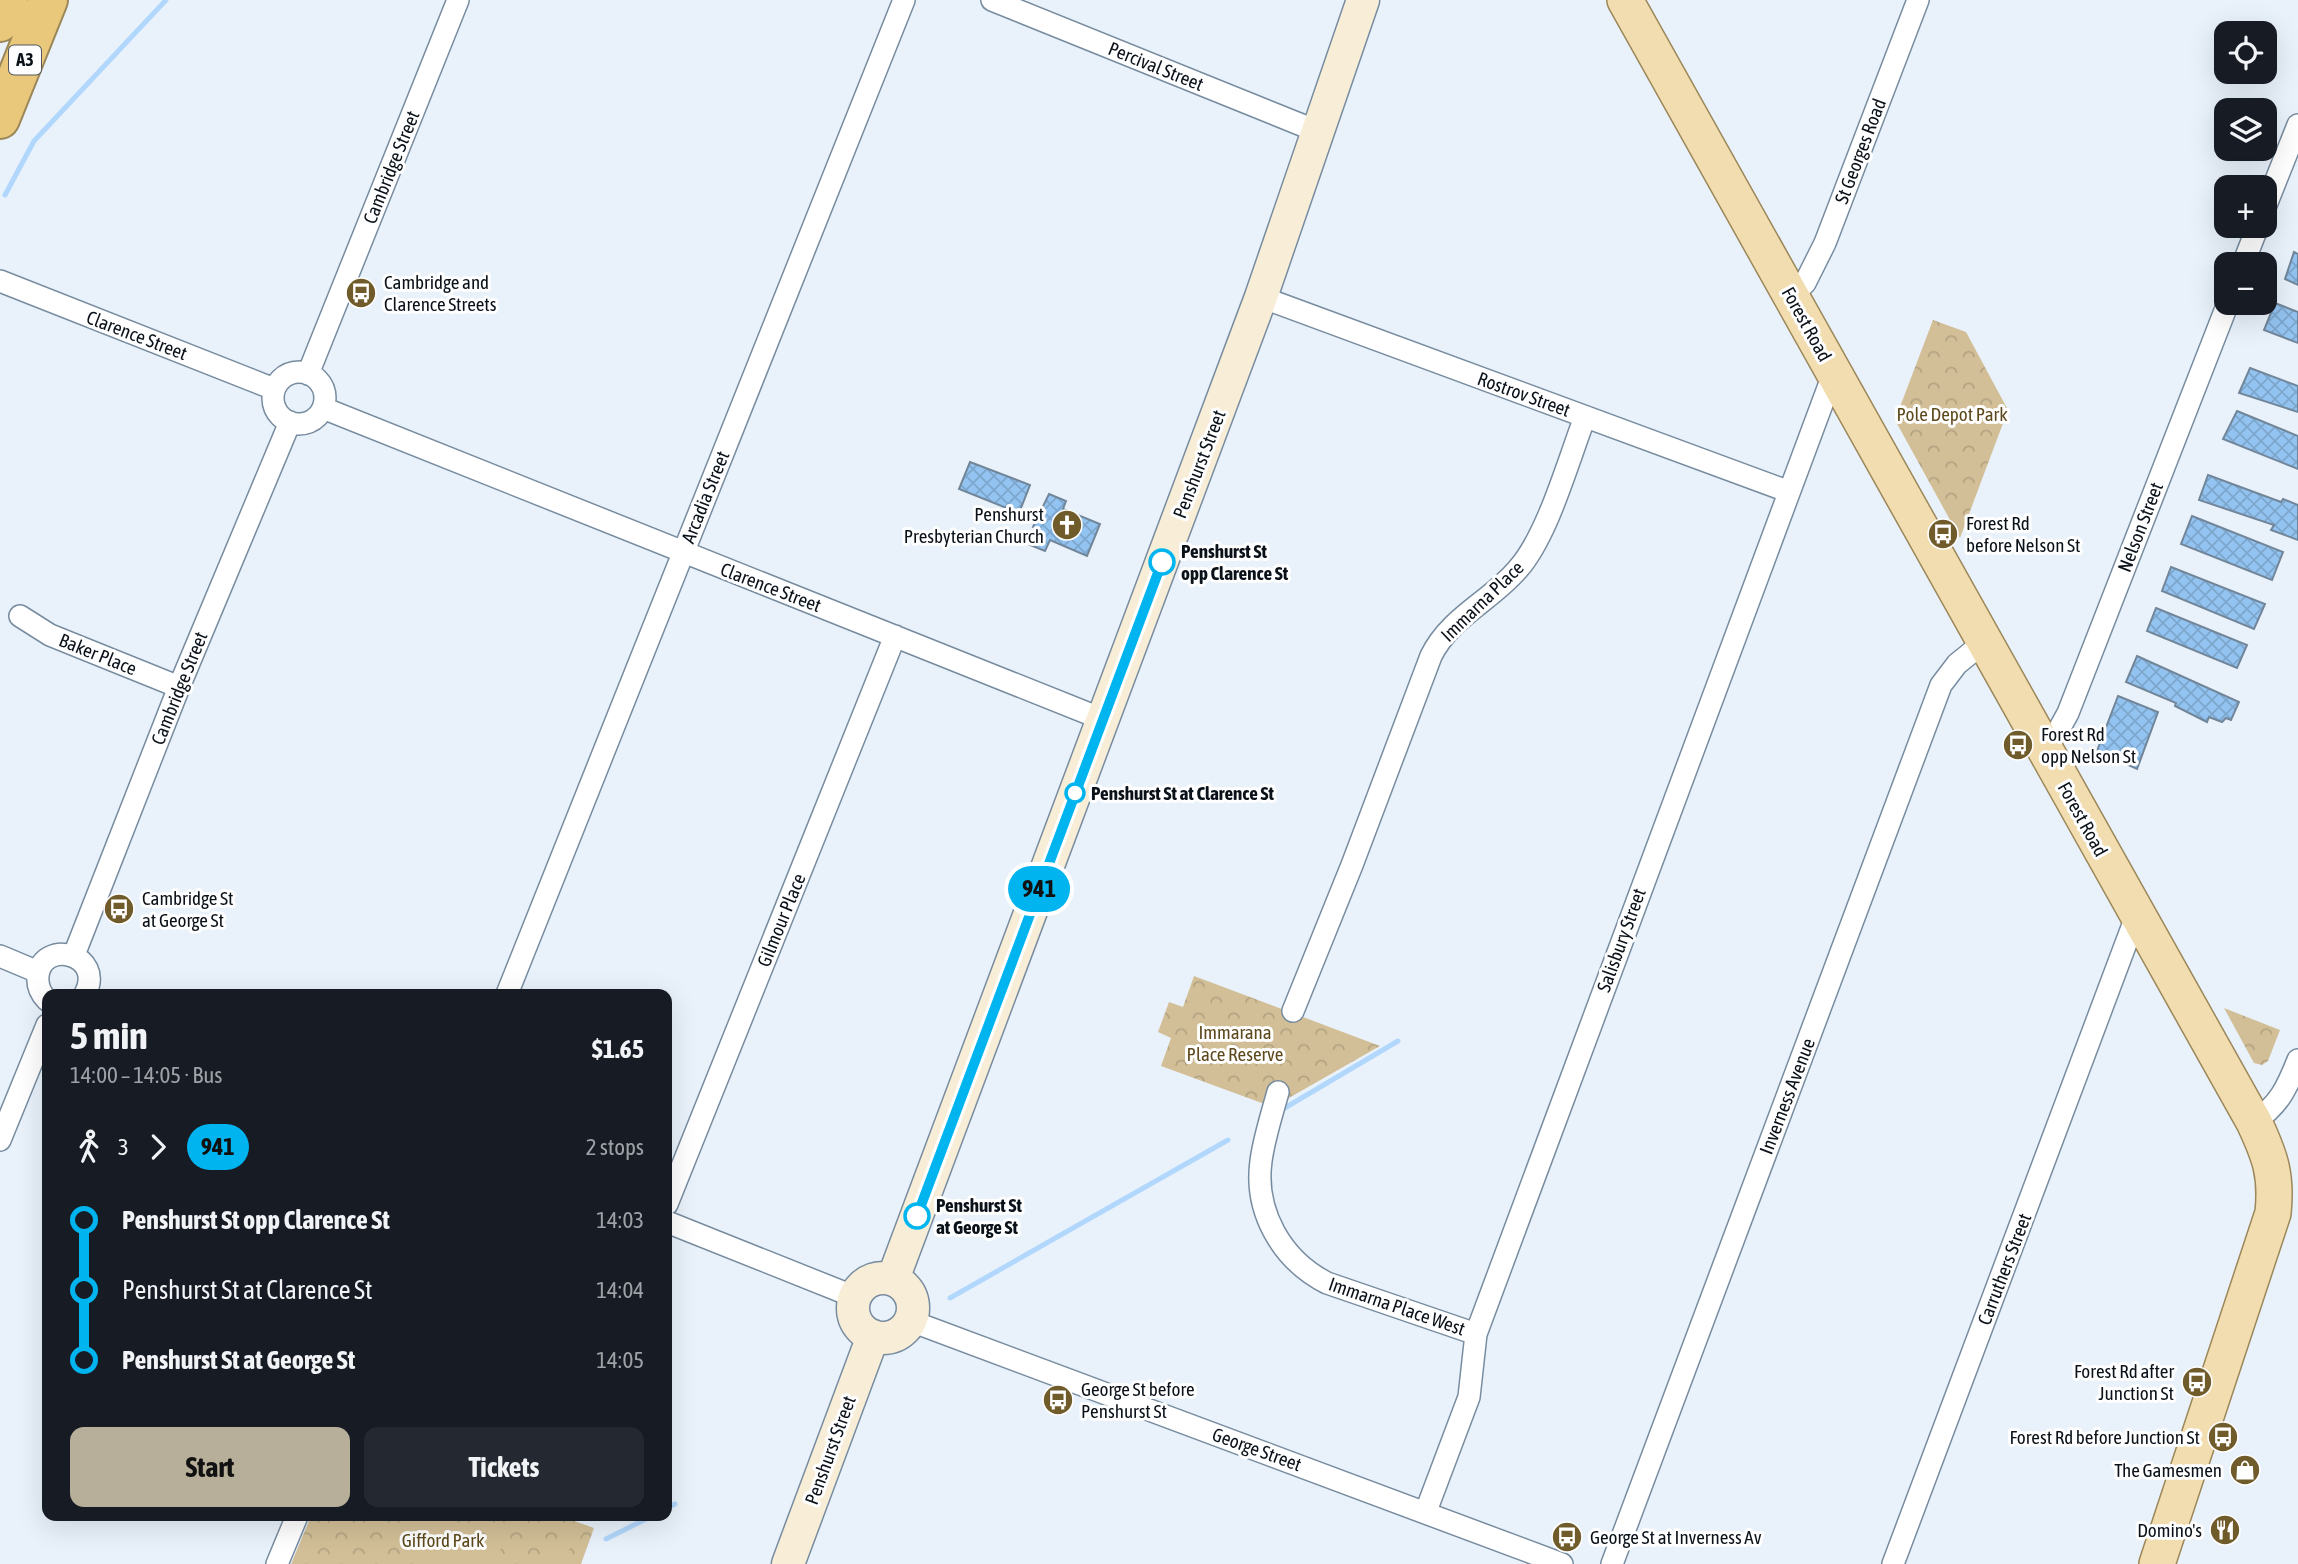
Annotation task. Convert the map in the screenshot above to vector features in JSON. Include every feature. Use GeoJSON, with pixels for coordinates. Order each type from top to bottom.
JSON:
{"type":"FeatureCollection","features":[{"type":"Feature","properties":{"kind":"highway","name":"A3"},"geometry":{"type":"LineString","coordinates":[[0,22],[8,0]]}},
{"type":"Feature","properties":{"kind":"highway","name":"A3"},"geometry":{"type":"LineString","coordinates":[[0,119],[48,0]]}},
{"type":"Feature","properties":{"kind":"main road","name":"Penshurst Street"},"geometry":{"type":"LineString","coordinates":[[893,1279],[1261,297],[1363,0]]}},
{"type":"Feature","properties":{"kind":"main road","name":"Forest Road"},"geometry":{"type":"LineString","coordinates":[[1625,0],[1983,643],[2254,1122],[2270,1156],[2274,1175],[2273,1213],[2158,1564]]}},
{"type":"Feature","properties":{"kind":"main road"},"geometry":{"type":"LineString","coordinates":[[874,1279],[893,1279],[902,1284],[913,1301],[911,1321],[899,1334],[881,1338],[873,1336],[864,1332],[854,1316],[855,1297],[866,1283],[874,1279]]}},
{"type":"Feature","properties":{"kind":"main road","name":"Penshurst Street"},"geometry":{"type":"LineString","coordinates":[[788,1564],[873,1336]]}},
{"type":"Feature","properties":{"kind":"street","name":"Cambridge Street"},"geometry":{"type":"LineString","coordinates":[[307,374],[458,0]]}},
{"type":"Feature","properties":{"kind":"street","name":"Arcadia Street"},"geometry":{"type":"LineString","coordinates":[[509,989],[904,0]]}},
{"type":"Feature","properties":{"kind":"street","name":"Percival Street"},"geometry":{"type":"LineString","coordinates":[[992,0],[1319,132]]}},
{"type":"Feature","properties":{"kind":"street","name":"St Georges Road"},"geometry":{"type":"LineString","coordinates":[[1791,296],[1805,283],[1825,243],[1918,0]]}},
{"type":"Feature","properties":{"kind":"street"},"geometry":{"type":"LineString","coordinates":[[2277,178],[2298,125]]}},
{"type":"Feature","properties":{"kind":"street","name":"Clarence Street"},"geometry":{"type":"LineString","coordinates":[[0,281],[274,388]]}},
{"type":"Feature","properties":{"kind":"street","name":"Rostrov Street"},"geometry":{"type":"LineString","coordinates":[[1261,297],[1787,491]]}},
{"type":"Feature","properties":{"kind":"street","name":"Nelson Street"},"geometry":{"type":"LineString","coordinates":[[2042,746],[2057,733],[2068,713],[2223,315]]}},
{"type":"Feature","properties":{"kind":"street","name":"Salisbury Street"},"geometry":{"type":"LineString","coordinates":[[1426,1511],[1469,1397],[1475,1334],[1787,491],[1834,372]]}},
{"type":"Feature","properties":{"kind":"street"},"geometry":{"type":"LineString","coordinates":[[292,373],[307,374],[315,378],[324,392],[323,408],[313,420],[298,424],[282,419],[273,405],[274,388],[292,373]]}},
{"type":"Feature","properties":{"kind":"street","name":"Clarence Street"},"geometry":{"type":"LineString","coordinates":[[323,408],[1102,719]]}},
{"type":"Feature","properties":{"kind":"street","name":"Immarna Place"},"geometry":{"type":"LineString","coordinates":[[1293,1011],[1423,673],[1436,646],[1459,620],[1506,582],[1527,557],[1535,544],[1585,416]]}},
{"type":"Feature","properties":{"kind":"street","name":"Cambridge Street"},"geometry":{"type":"LineString","coordinates":[[74,955],[179,687],[290,422]]}},
{"type":"Feature","properties":{"kind":"street","name":"Baker Place"},"geometry":{"type":"LineString","coordinates":[[20,616],[50,635],[179,687]]}},
{"type":"Feature","properties":{"kind":"street","name":"Gilmour Place"},"geometry":{"type":"LineString","coordinates":[[672,1191],[895,636]]}},
{"type":"Feature","properties":{"kind":"street","name":"Inverness Avenue"},"geometry":{"type":"LineString","coordinates":[[1612,1564],[1941,685],[1956,664],[1983,643]]}},
{"type":"Feature","properties":{"kind":"street","name":"Carruthers Street"},"geometry":{"type":"LineString","coordinates":[[1893,1564],[2137,915]]}},
{"type":"Feature","properties":{"kind":"street"},"geometry":{"type":"LineString","coordinates":[[42,991],[38,984],[38,972],[50,957],[58,954],[74,955],[85,965],[91,989]]}},
{"type":"Feature","properties":{"kind":"street"},"geometry":{"type":"LineString","coordinates":[[0,956],[38,972]]}},
{"type":"Feature","properties":{"kind":"street"},"geometry":{"type":"LineString","coordinates":[[2114,973],[2138,957],[2164,963]]}},
{"type":"Feature","properties":{"kind":"street"},"geometry":{"type":"LineString","coordinates":[[0,1140],[42,1037]]}},
{"type":"Feature","properties":{"kind":"street"},"geometry":{"type":"LineString","coordinates":[[2254,1122],[2269,1112],[2285,1094],[2298,1060]]}},
{"type":"Feature","properties":{"kind":"street","name":"Immarna Place West"},"geometry":{"type":"LineString","coordinates":[[1278,1091],[1261,1161],[1261,1185],[1270,1222],[1287,1254],[1327,1283],[1475,1334]]}},
{"type":"Feature","properties":{"kind":"street"},"geometry":{"type":"LineString","coordinates":[[672,1224],[855,1297]]}},
{"type":"Feature","properties":{"kind":"street","name":"George Street"},"geometry":{"type":"LineString","coordinates":[[911,1321],[1562,1564]]}},
{"type":"Feature","properties":{"kind":"street"},"geometry":{"type":"LineString","coordinates":[[277,1564],[295,1521]]}},
{"type":"Feature","properties":{"kind":"green space","name":"Pole Depot Park"},"geometry":{"type":"Polygon","coordinates":[[[1933,320],[1966,332],[2008,410],[1960,538],[1895,420],[1933,320]]]}},
{"type":"Feature","properties":{"kind":"green space","name":"Immarana Place Reserve"},"geometry":{"type":"Polygon","coordinates":[[[1194,976],[1380,1046],[1273,1107],[1161,1066],[1171,1038],[1158,1032],[1169,1002],[1183,1007],[1194,976]]]}},
{"type":"Feature","properties":{"kind":"green space"},"geometry":{"type":"Polygon","coordinates":[[[2224,1008],[2280,1030],[2268,1061],[2262,1065],[2254,1063],[2224,1008]]]}},
{"type":"Feature","properties":{"kind":"green space","name":"Gifford Park"},"geometry":{"type":"Polygon","coordinates":[[[309,1521],[574,1521],[594,1528],[581,1564],[291,1564],[309,1521]]]}},
{"type":"Feature","properties":{"kind":"green space"},"geometry":{"type":"Polygon","coordinates":[[[419,1521],[443,1521],[502,1546],[494,1564],[435,1564],[406,1552],[419,1521]]]}},
{"type":"Feature","properties":{"kind":"green space"},"geometry":{"type":"Polygon","coordinates":[[[572,1524],[583,1534],[556,1564],[536,1564],[572,1524]]]}},
{"type":"Feature","properties":{"kind":"building"},"geometry":{"type":"Polygon","coordinates":[[[2294,252],[2298,254],[2298,285],[2285,279],[2294,252]]]}},
{"type":"Feature","properties":{"kind":"building"},"geometry":{"type":"Polygon","coordinates":[[[2277,304],[2298,312],[2298,343],[2264,330],[2270,315],[2277,315],[2277,304]]]}},
{"type":"Feature","properties":{"kind":"building"},"geometry":{"type":"Polygon","coordinates":[[[2250,368],[2298,386],[2298,412],[2239,393],[2250,368]]]}},
{"type":"Feature","properties":{"kind":"building"},"geometry":{"type":"Polygon","coordinates":[[[2237,411],[2298,436],[2298,469],[2223,439],[2237,411]]]}},
{"type":"Feature","properties":{"kind":"building"},"geometry":{"type":"Polygon","coordinates":[[[970,462],[1030,485],[1019,513],[959,489],[970,462]]]}},
{"type":"Feature","properties":{"kind":"building"},"geometry":{"type":"Polygon","coordinates":[[[2208,475],[2281,502],[2283,499],[2298,505],[2298,540],[2271,530],[2274,525],[2199,500],[2208,475]]]}},
{"type":"Feature","properties":{"kind":"building","name":"Penshurst Presbyterian Church"},"geometry":{"type":"Polygon","coordinates":[[[1049,494],[1066,501],[1063,509],[1100,524],[1087,556],[1050,540],[1045,551],[1030,545],[1036,528],[1033,527],[1049,494]]]}},
{"type":"Feature","properties":{"kind":"building"},"geometry":{"type":"Polygon","coordinates":[[[2192,516],[2283,552],[2272,580],[2181,544],[2192,516]]]}},
{"type":"Feature","properties":{"kind":"building"},"geometry":{"type":"Polygon","coordinates":[[[2171,567],[2265,604],[2254,629],[2162,591],[2171,567]]]}},
{"type":"Feature","properties":{"kind":"building"},"geometry":{"type":"Polygon","coordinates":[[[2156,608],[2247,645],[2237,668],[2147,631],[2156,608]]]}},
{"type":"Feature","properties":{"kind":"building"},"geometry":{"type":"Polygon","coordinates":[[[2137,656],[2239,702],[2231,720],[2226,718],[2222,722],[2209,717],[2207,722],[2175,706],[2176,703],[2126,682],[2137,656]]]}},
{"type":"Feature","properties":{"kind":"building"},"geometry":{"type":"Polygon","coordinates":[[[2118,696],[2158,712],[2137,769],[2097,751],[2118,696]]]}},
{"type":"Feature","properties":{"kind":"waterway"},"geometry":{"type":"LineString","coordinates":[[5,195],[34,141],[166,0]]}},
{"type":"Feature","properties":{"kind":"waterway"},"geometry":{"type":"LineString","coordinates":[[1283,1109],[1398,1041]]}},
{"type":"Feature","properties":{"kind":"waterway"},"geometry":{"type":"LineString","coordinates":[[950,1298],[1228,1140]]}},
{"type":"Feature","properties":{"kind":"waterway"},"geometry":{"type":"LineString","coordinates":[[606,1539],[642,1521]]}},
{"type":"Feature","properties":{"kind":"bus line","name":"941"},"geometry":{"type":"LineString","coordinates":[[917,1216],[1162,562]]}},
{"type":"Feature","properties":{"kind":"place","name":"Cambridge and Clarence Streets"},"geometry":{"type":"Point","coordinates":[361,293]}},
{"type":"Feature","properties":{"kind":"place","name":"Penshurst Presbyterian Church"},"geometry":{"type":"Point","coordinates":[1067,525]}},
{"type":"Feature","properties":{"kind":"place","name":"Forest Rd before Nelson St"},"geometry":{"type":"Point","coordinates":[1943,534]}},
{"type":"Feature","properties":{"kind":"place","name":"Penshurst St opp Clarence St"},"geometry":{"type":"Point","coordinates":[1162,562]}},
{"type":"Feature","properties":{"kind":"place","name":"Forest Rd opp Nelson St"},"geometry":{"type":"Point","coordinates":[2018,745]}},
{"type":"Feature","properties":{"kind":"place","name":"Penshurst St at Clarence St"},"geometry":{"type":"Point","coordinates":[1075,793]}},
{"type":"Feature","properties":{"kind":"place","name":"Cambridge St at George St"},"geometry":{"type":"Point","coordinates":[119,909]}},
{"type":"Feature","properties":{"kind":"place","name":"Penshurst St at George St"},"geometry":{"type":"Point","coordinates":[917,1216]}},
{"type":"Feature","properties":{"kind":"place","name":"Forest Rd after Junction St"},"geometry":{"type":"Point","coordinates":[2197,1382]}},
{"type":"Feature","properties":{"kind":"place","name":"George St before Penshurst St"},"geometry":{"type":"Point","coordinates":[1058,1400]}},
{"type":"Feature","properties":{"kind":"place","name":"Forest Rd before Junction St"},"geometry":{"type":"Point","coordinates":[2223,1437]}},
{"type":"Feature","properties":{"kind":"place","name":"The Gamesmen"},"geometry":{"type":"Point","coordinates":[2245,1470]}},
{"type":"Feature","properties":{"kind":"place","name":"Domino's"},"geometry":{"type":"Point","coordinates":[2225,1530]}},
{"type":"Feature","properties":{"kind":"place","name":"George St at Inverness Av"},"geometry":{"type":"Point","coordinates":[1567,1537]}}]}
